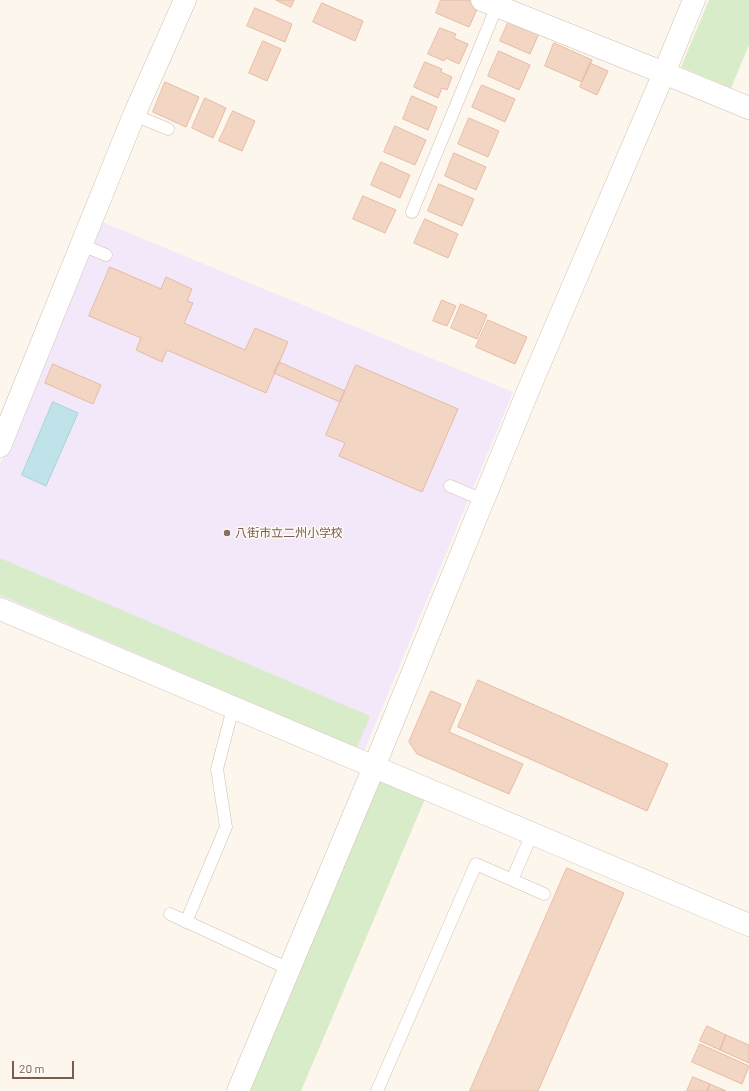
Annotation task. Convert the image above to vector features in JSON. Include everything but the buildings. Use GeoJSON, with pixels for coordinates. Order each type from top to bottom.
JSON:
{"type":"FeatureCollection","features":[{"type":"Feature","properties":{"kind":"street"},"geometry":{"type":"LineString","coordinates":[[0,446],[134,115],[185,0]]}},
{"type":"Feature","properties":{"kind":"street"},"geometry":{"type":"LineString","coordinates":[[238,1091],[374,767],[528,391],[694,0]]}},
{"type":"Feature","properties":{"kind":"street"},"geometry":{"type":"LineString","coordinates":[[486,2],[664,72],[749,108]]}},
{"type":"Feature","properties":{"kind":"street"},"geometry":{"type":"LineString","coordinates":[[0,609],[749,925]]}},
{"type":"Feature","properties":{"kind":"lane"},"geometry":{"type":"LineString","coordinates":[[412,212],[486,2]]}},
{"type":"Feature","properties":{"kind":"lane"},"geometry":{"type":"LineString","coordinates":[[134,115],[168,129]]}},
{"type":"Feature","properties":{"kind":"lane"},"geometry":{"type":"LineString","coordinates":[[82,245],[106,255]]}},
{"type":"Feature","properties":{"kind":"lane"},"geometry":{"type":"LineString","coordinates":[[450,486],[483,500]]}},
{"type":"Feature","properties":{"kind":"lane"},"geometry":{"type":"LineString","coordinates":[[186,922],[226,828],[217,769],[233,708]]}},
{"type":"Feature","properties":{"kind":"lane"},"geometry":{"type":"LineString","coordinates":[[512,880],[532,834]]}},
{"type":"Feature","properties":{"kind":"lane"},"geometry":{"type":"LineString","coordinates":[[378,1091],[476,864],[544,894]]}},
{"type":"Feature","properties":{"kind":"lane"},"geometry":{"type":"LineString","coordinates":[[170,914],[289,969]]}},
{"type":"Feature","properties":{"kind":"shaded area","name":"八街市立二州小学校"},"geometry":{"type":"Polygon","coordinates":[[[100,221],[513,392],[363,754],[0,603],[0,464],[100,221]]]}},
{"type":"Feature","properties":{"kind":"green space"},"geometry":{"type":"Polygon","coordinates":[[[709,0],[749,0],[749,45],[731,88],[681,67],[709,0]]]}},
{"type":"Feature","properties":{"kind":"green space"},"geometry":{"type":"Polygon","coordinates":[[[0,558],[370,716],[357,748],[0,595],[0,558]]]}},
{"type":"Feature","properties":{"kind":"green space"},"geometry":{"type":"Polygon","coordinates":[[[381,780],[425,799],[301,1091],[249,1091],[381,780]]]}},
{"type":"Feature","properties":{"kind":"water"},"geometry":{"type":"Polygon","coordinates":[[[53,402],[78,413],[46,486],[22,475],[53,402]]]}},
{"type":"Feature","properties":{"kind":"place","name":"八街市立二州小学校"},"geometry":{"type":"Point","coordinates":[227,533]}}]}
